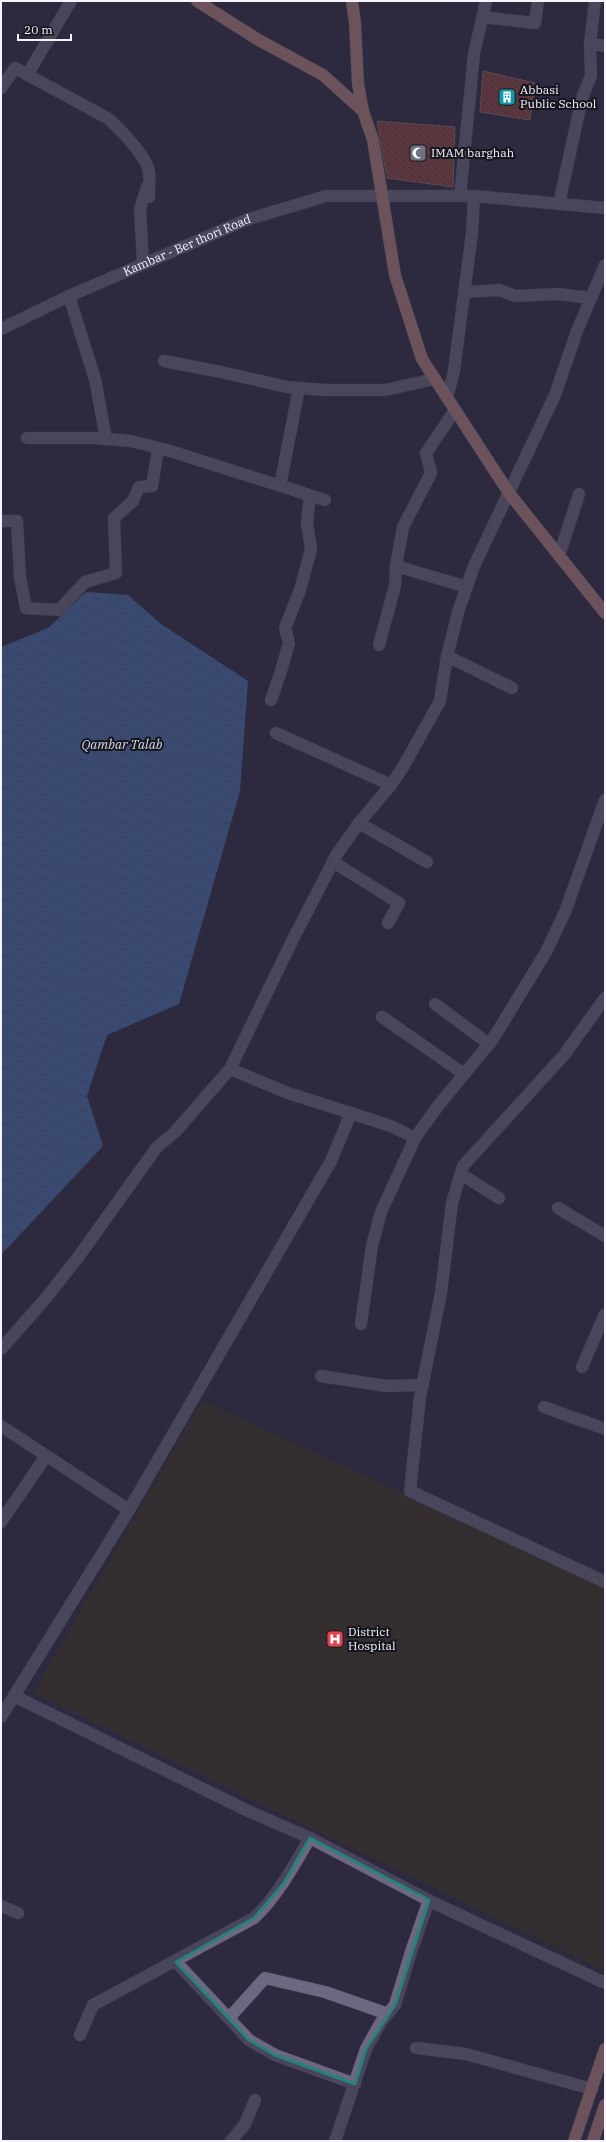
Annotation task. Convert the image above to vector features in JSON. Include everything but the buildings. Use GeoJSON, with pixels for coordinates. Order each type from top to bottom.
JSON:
{"type":"FeatureCollection","features":[{"type":"Feature","properties":{"kind":"main road"},"geometry":{"type":"LineString","coordinates":[[197,1],[257,39],[323,75],[363,111]]}},
{"type":"Feature","properties":{"kind":"main road"},"geometry":{"type":"LineString","coordinates":[[352,1],[355,23],[358,84],[363,111],[373,140],[395,275],[422,359],[509,493],[605,613]]}},
{"type":"Feature","properties":{"kind":"main road"},"geometry":{"type":"LineString","coordinates":[[574,2141],[605,2049]]}},
{"type":"Feature","properties":{"kind":"main road"},"geometry":{"type":"LineString","coordinates":[[593,2141],[605,2105]]}},
{"type":"Feature","properties":{"kind":"street"},"geometry":{"type":"LineString","coordinates":[[27,75],[71,1]]}},
{"type":"Feature","properties":{"kind":"street"},"geometry":{"type":"LineString","coordinates":[[460,196],[474,54],[486,1]]}},
{"type":"Feature","properties":{"kind":"street"},"geometry":{"type":"LineString","coordinates":[[482,17],[535,23],[538,1]]}},
{"type":"Feature","properties":{"kind":"street"},"geometry":{"type":"LineString","coordinates":[[560,204],[582,98],[591,76],[590,44],[595,1]]}},
{"type":"Feature","properties":{"kind":"street"},"geometry":{"type":"LineString","coordinates":[[590,44],[605,46]]}},
{"type":"Feature","properties":{"kind":"street"},"geometry":{"type":"LineString","coordinates":[[1,88],[15,68],[109,119],[121,129],[149,170],[149,197]]}},
{"type":"Feature","properties":{"kind":"street"},"geometry":{"type":"LineString","coordinates":[[143,264],[140,209],[149,184]]}},
{"type":"Feature","properties":{"kind":"street","name":"Kambar - Ber thori Road"},"geometry":{"type":"LineString","coordinates":[[1,330],[69,296],[246,220],[326,196],[474,196],[605,208]]}},
{"type":"Feature","properties":{"kind":"street"},"geometry":{"type":"LineString","coordinates":[[448,398],[454,371],[472,233],[474,196]]}},
{"type":"Feature","properties":{"kind":"street"},"geometry":{"type":"LineString","coordinates":[[1,1349],[46,1298],[84,1250],[157,1147],[175,1132],[230,1069],[292,941],[333,862],[359,823],[391,786],[404,767],[440,701],[447,656],[474,566],[555,395],[577,331],[605,265]]}},
{"type":"Feature","properties":{"kind":"street"},"geometry":{"type":"LineString","coordinates":[[464,292],[500,290],[515,296],[557,294],[591,298]]}},
{"type":"Feature","properties":{"kind":"street"},"geometry":{"type":"LineString","coordinates":[[69,296],[95,379],[106,439]]}},
{"type":"Feature","properties":{"kind":"street"},"geometry":{"type":"LineString","coordinates":[[164,361],[287,387],[325,390],[385,390],[435,379]]}},
{"type":"Feature","properties":{"kind":"street"},"geometry":{"type":"LineString","coordinates":[[280,486],[299,388]]}},
{"type":"Feature","properties":{"kind":"street"},"geometry":{"type":"LineString","coordinates":[[379,645],[395,586],[396,566],[403,527],[431,473],[426,453],[455,410]]}},
{"type":"Feature","properties":{"kind":"street"},"geometry":{"type":"LineString","coordinates":[[27,438],[106,439],[131,442],[158,448],[325,500]]}},
{"type":"Feature","properties":{"kind":"street"},"geometry":{"type":"LineString","coordinates":[[1,521],[17,521],[20,577],[26,608],[58,610],[85,582],[116,573],[114,518],[133,501],[139,487],[152,486],[158,448]]}},
{"type":"Feature","properties":{"kind":"street"},"geometry":{"type":"LineString","coordinates":[[560,556],[579,494]]}},
{"type":"Feature","properties":{"kind":"street"},"geometry":{"type":"LineString","coordinates":[[270,700],[281,672],[289,643],[285,628],[300,590],[311,549],[307,523],[310,496]]}},
{"type":"Feature","properties":{"kind":"street"},"geometry":{"type":"LineString","coordinates":[[396,566],[467,587]]}},
{"type":"Feature","properties":{"kind":"street"},"geometry":{"type":"LineString","coordinates":[[447,656],[512,688]]}},
{"type":"Feature","properties":{"kind":"street"},"geometry":{"type":"LineString","coordinates":[[276,733],[391,786]]}},
{"type":"Feature","properties":{"kind":"street"},"geometry":{"type":"LineString","coordinates":[[361,1324],[372,1246],[381,1212],[415,1138],[438,1106],[489,1044],[546,952],[566,912],[605,800]]}},
{"type":"Feature","properties":{"kind":"street"},"geometry":{"type":"LineString","coordinates":[[359,823],[427,862]]}},
{"type":"Feature","properties":{"kind":"street"},"geometry":{"type":"LineString","coordinates":[[333,862],[399,903],[388,923]]}},
{"type":"Feature","properties":{"kind":"street"},"geometry":{"type":"LineString","coordinates":[[605,998],[601,1009],[564,1055],[463,1166],[452,1203],[441,1293],[423,1385],[410,1491],[605,1582]]}},
{"type":"Feature","properties":{"kind":"street"},"geometry":{"type":"LineString","coordinates":[[435,1004],[489,1044]]}},
{"type":"Feature","properties":{"kind":"street"},"geometry":{"type":"LineString","coordinates":[[382,1017],[464,1074]]}},
{"type":"Feature","properties":{"kind":"street"},"geometry":{"type":"LineString","coordinates":[[230,1069],[288,1093],[391,1126],[415,1138]]}},
{"type":"Feature","properties":{"kind":"street"},"geometry":{"type":"LineString","coordinates":[[1,1717],[129,1510],[331,1161],[351,1113]]}},
{"type":"Feature","properties":{"kind":"street"},"geometry":{"type":"LineString","coordinates":[[461,1174],[499,1198]]}},
{"type":"Feature","properties":{"kind":"street"},"geometry":{"type":"LineString","coordinates":[[558,1208],[605,1236]]}},
{"type":"Feature","properties":{"kind":"street"},"geometry":{"type":"LineString","coordinates":[[582,1367],[605,1314]]}},
{"type":"Feature","properties":{"kind":"street"},"geometry":{"type":"LineString","coordinates":[[321,1376],[386,1386],[423,1385]]}},
{"type":"Feature","properties":{"kind":"street"},"geometry":{"type":"LineString","coordinates":[[544,1407],[605,1429]]}},
{"type":"Feature","properties":{"kind":"street"},"geometry":{"type":"LineString","coordinates":[[1,1426],[129,1510]]}},
{"type":"Feature","properties":{"kind":"street"},"geometry":{"type":"LineString","coordinates":[[1,1522],[46,1456]]}},
{"type":"Feature","properties":{"kind":"street"},"geometry":{"type":"LineString","coordinates":[[14,1696],[246,1810],[310,1838],[429,1900],[605,1983]]}},
{"type":"Feature","properties":{"kind":"street"},"geometry":{"type":"LineString","coordinates":[[80,2035],[93,2005],[176,1962],[254,1918],[266,1907],[284,1883],[310,1838]]}},
{"type":"Feature","properties":{"kind":"street"},"geometry":{"type":"LineString","coordinates":[[335,2141],[366,2049],[395,2005],[429,1900]]}},
{"type":"Feature","properties":{"kind":"street"},"geometry":{"type":"LineString","coordinates":[[1,1906],[18,1912]]}},
{"type":"Feature","properties":{"kind":"street"},"geometry":{"type":"LineString","coordinates":[[176,1962],[249,2040],[275,2055],[355,2084]]}},
{"type":"Feature","properties":{"kind":"street"},"geometry":{"type":"LineString","coordinates":[[229,2018],[265,1978],[325,1992],[388,2014]]}},
{"type":"Feature","properties":{"kind":"street"},"geometry":{"type":"LineString","coordinates":[[416,2048],[466,2054],[592,2089]]}},
{"type":"Feature","properties":{"kind":"street"},"geometry":{"type":"LineString","coordinates":[[231,2141],[245,2124],[255,2100]]}},
{"type":"Feature","properties":{"kind":"highlighted area"},"geometry":{"type":"Polygon","coordinates":[[[310,1838],[429,1900],[395,2005],[366,2049],[355,2084],[275,2055],[249,2040],[176,1962],[254,1918],[284,1883],[310,1838]]]}},
{"type":"Feature","properties":{"kind":"shaded area","name":"District Hospital"},"geometry":{"type":"Polygon","coordinates":[[[202,1401],[605,1585],[605,1971],[33,1693],[202,1401]]]}},
{"type":"Feature","properties":{"kind":"water","name":"Qambar Talab"},"geometry":{"type":"Polygon","coordinates":[[[86,592],[128,595],[161,624],[248,681],[240,791],[179,1004],[107,1035],[87,1096],[103,1146],[1,1255],[1,647],[48,628],[86,592]]]}},
{"type":"Feature","properties":{"kind":"place","name":"Abbasi Public School"},"geometry":{"type":"Point","coordinates":[507,97]}},
{"type":"Feature","properties":{"kind":"place","name":"IMAM barghah"},"geometry":{"type":"Point","coordinates":[418,153]}},
{"type":"Feature","properties":{"kind":"place","name":"District Hospital"},"geometry":{"type":"Point","coordinates":[335,1639]}}]}
